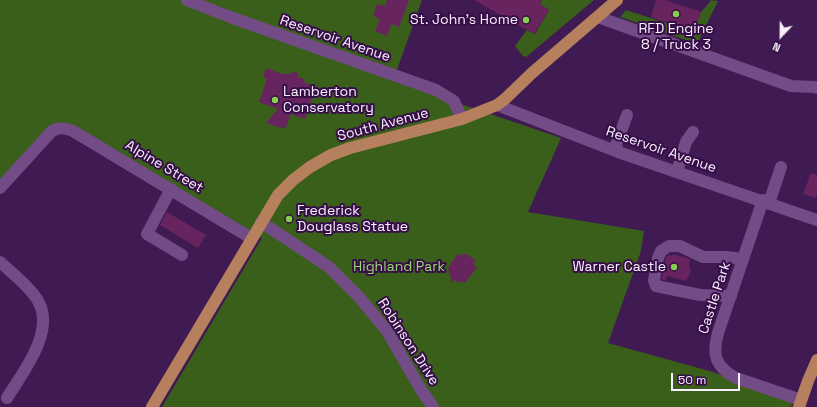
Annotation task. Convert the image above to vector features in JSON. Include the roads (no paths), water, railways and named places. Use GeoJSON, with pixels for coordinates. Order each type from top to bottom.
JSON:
{"type":"FeatureCollection","features":[{"type":"Feature","properties":{"kind":"main road","name":"South Avenue"},"geometry":{"type":"LineString","coordinates":[[152,407],[261,222],[278,195],[293,180],[310,167],[331,155],[350,148],[462,119],[497,105],[506,99],[532,73],[617,0]]}},
{"type":"Feature","properties":{"kind":"main road"},"geometry":{"type":"LineString","coordinates":[[800,404],[817,360]]}},
{"type":"Feature","properties":{"kind":"street","name":"Reservoir Avenue"},"geometry":{"type":"LineString","coordinates":[[187,0],[243,22],[436,90],[454,101],[462,119]]}},
{"type":"Feature","properties":{"kind":"street"},"geometry":{"type":"LineString","coordinates":[[598,17],[791,86],[817,88]]}},
{"type":"Feature","properties":{"kind":"street","name":"Reservoir Avenue"},"geometry":{"type":"LineString","coordinates":[[497,105],[618,152],[817,220]]}},
{"type":"Feature","properties":{"kind":"street"},"geometry":{"type":"LineString","coordinates":[[618,152],[616,146],[627,114]]}},
{"type":"Feature","properties":{"kind":"street","name":"Alpine Street"},"geometry":{"type":"LineString","coordinates":[[0,188],[52,131],[63,128],[73,131],[252,238]]}},
{"type":"Feature","properties":{"kind":"street"},"geometry":{"type":"LineString","coordinates":[[677,172],[686,142],[693,132]]}},
{"type":"Feature","properties":{"kind":"street","name":"Castle Park"},"geometry":{"type":"LineString","coordinates":[[781,167],[743,259],[715,343],[715,351],[721,368],[727,374],[800,404]]}},
{"type":"Feature","properties":{"kind":"street"},"geometry":{"type":"LineString","coordinates":[[172,189],[147,234],[182,255]]}},
{"type":"Feature","properties":{"kind":"street","name":"Robinson Drive"},"geometry":{"type":"LineString","coordinates":[[261,222],[329,267],[359,297],[386,331],[433,407]]}},
{"type":"Feature","properties":{"kind":"street"},"geometry":{"type":"LineString","coordinates":[[731,296],[700,295],[656,286],[654,280],[658,258],[661,251],[669,246],[680,246],[703,257],[726,256],[743,259]]}},
{"type":"Feature","properties":{"kind":"street"},"geometry":{"type":"LineString","coordinates":[[0,262],[38,300],[42,311],[43,324],[41,337],[36,350],[7,398]]}},
{"type":"Feature","properties":{"kind":"place","name":"RFD Engine 8 / Truck 3"},"geometry":{"type":"Point","coordinates":[676,14]}},
{"type":"Feature","properties":{"kind":"place","name":"St. John's Home"},"geometry":{"type":"Point","coordinates":[526,20]}},
{"type":"Feature","properties":{"kind":"place","name":"Lamberton Conservatory"},"geometry":{"type":"Point","coordinates":[275,100]}},
{"type":"Feature","properties":{"kind":"place","name":"Frederick Douglass Statue"},"geometry":{"type":"Point","coordinates":[289,219]}},
{"type":"Feature","properties":{"kind":"place","name":"Warner Castle"},"geometry":{"type":"Point","coordinates":[674,267]}},
{"type":"Feature","properties":{"kind":"park label","name":"Highland Park"},"geometry":{"type":"Point","coordinates":[399,267]}}]}
